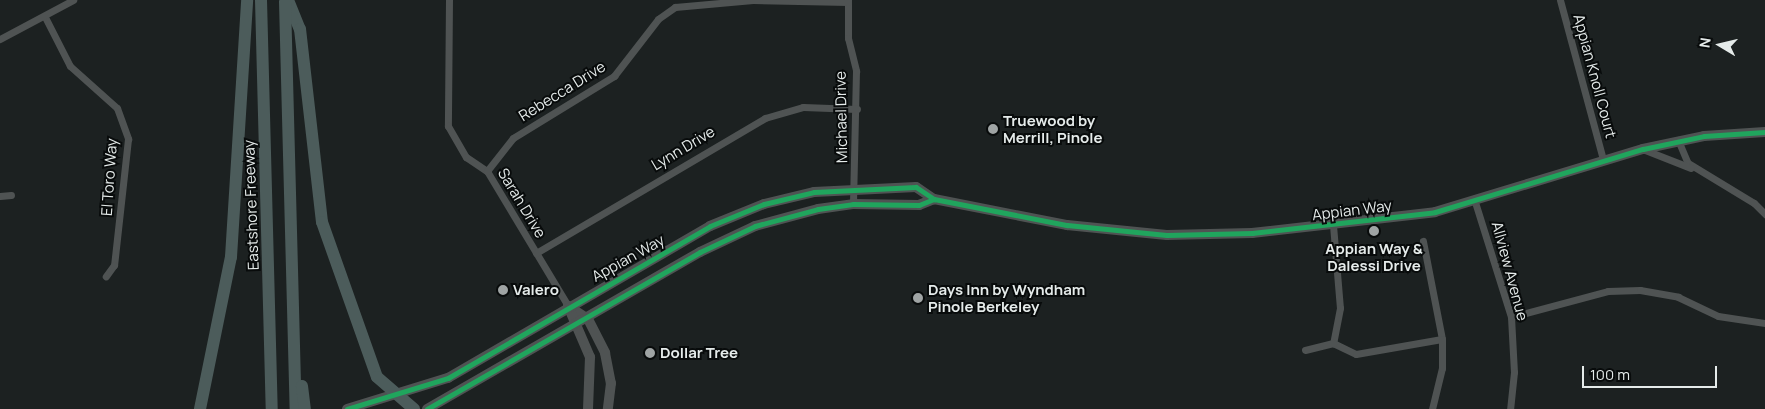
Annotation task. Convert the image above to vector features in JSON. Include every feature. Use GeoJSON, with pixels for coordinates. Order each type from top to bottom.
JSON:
{"type":"FeatureCollection","features":[{"type":"Feature","properties":{"kind":"highway"},"geometry":{"type":"LineString","coordinates":[[200,409],[231,257],[247,0]]}},
{"type":"Feature","properties":{"kind":"highway","name":"Eastshore Freeway"},"geometry":{"type":"LineString","coordinates":[[261,0],[272,409]]}},
{"type":"Feature","properties":{"kind":"highway"},"geometry":{"type":"LineString","coordinates":[[286,0],[296,409]]}},
{"type":"Feature","properties":{"kind":"highway"},"geometry":{"type":"LineString","coordinates":[[286,0],[300,29],[322,222],[362,345],[377,377],[414,409]]}},
{"type":"Feature","properties":{"kind":"highway"},"geometry":{"type":"LineString","coordinates":[[295,329],[305,409]]}},
{"type":"Feature","properties":{"kind":"main road","name":"Appian Way"},"geometry":{"type":"LineString","coordinates":[[347,409],[448,378],[568,306],[710,226],[779,200],[854,186],[916,187],[934,199],[1128,233],[1243,234],[1333,225],[1475,202],[1603,159],[1678,140],[1765,132]]}},
{"type":"Feature","properties":{"kind":"main road","name":"Appian Way"},"geometry":{"type":"LineString","coordinates":[[427,409],[588,319],[726,238],[789,215],[853,204],[919,205],[934,199]]}},
{"type":"Feature","properties":{"kind":"main road"},"geometry":{"type":"LineString","coordinates":[[568,306],[588,319],[605,353],[611,383],[608,409]]}},
{"type":"Feature","properties":{"kind":"main road"},"geometry":{"type":"LineString","coordinates":[[568,306],[574,327],[590,357],[588,409]]}},
{"type":"Feature","properties":{"kind":"street"},"geometry":{"type":"LineString","coordinates":[[0,40],[73,0]]}},
{"type":"Feature","properties":{"kind":"street","name":"Sarah Drive"},"geometry":{"type":"LineString","coordinates":[[449,0],[448,126],[466,158],[486,171],[568,306]]}},
{"type":"Feature","properties":{"kind":"street","name":"Rebecca Drive"},"geometry":{"type":"LineString","coordinates":[[486,171],[513,138],[614,76],[658,19],[674,7],[753,0],[848,1]]}},
{"type":"Feature","properties":{"kind":"street","name":"Appian Knoll Court"},"geometry":{"type":"LineString","coordinates":[[1560,0],[1603,159]]}},
{"type":"Feature","properties":{"kind":"street","name":"Michael Drive"},"geometry":{"type":"LineString","coordinates":[[848,1],[857,109],[853,204]]}},
{"type":"Feature","properties":{"kind":"street","name":"El Toro Way"},"geometry":{"type":"LineString","coordinates":[[45,17],[70,66],[116,108],[128,139],[114,266],[106,276]]}},
{"type":"Feature","properties":{"kind":"street","name":"Lynn Drive"},"geometry":{"type":"LineString","coordinates":[[536,253],[765,118],[803,107],[857,109]]}},
{"type":"Feature","properties":{"kind":"street"},"geometry":{"type":"LineString","coordinates":[[1678,140],[1684,158],[1696,170]]}},
{"type":"Feature","properties":{"kind":"street"},"geometry":{"type":"LineString","coordinates":[[1643,149],[1696,170],[1754,203],[1765,214]]}},
{"type":"Feature","properties":{"kind":"street"},"geometry":{"type":"LineString","coordinates":[[0,196],[11,195]]}},
{"type":"Feature","properties":{"kind":"street","name":"Allview Avenue"},"geometry":{"type":"LineString","coordinates":[[1475,202],[1511,317],[1514,372],[1510,409]]}},
{"type":"Feature","properties":{"kind":"street"},"geometry":{"type":"LineString","coordinates":[[1333,225],[1340,308],[1333,343]]}},
{"type":"Feature","properties":{"kind":"street"},"geometry":{"type":"LineString","coordinates":[[1423,241],[1442,339],[1442,368],[1432,409]]}},
{"type":"Feature","properties":{"kind":"street"},"geometry":{"type":"LineString","coordinates":[[1511,317],[1608,291],[1640,290],[1678,297],[1718,316],[1765,323]]}},
{"type":"Feature","properties":{"kind":"street"},"geometry":{"type":"LineString","coordinates":[[1305,350],[1333,343],[1356,354],[1442,339]]}},
{"type":"Feature","properties":{"kind":"cycle path"},"geometry":{"type":"LineString","coordinates":[[347,409],[448,378],[710,226],[764,204],[814,192],[916,187],[934,199],[1067,225],[1167,235],[1252,233],[1435,212],[1643,149],[1704,136],[1765,132]]}},
{"type":"Feature","properties":{"kind":"cycle path"},"geometry":{"type":"LineString","coordinates":[[427,409],[700,252],[755,226],[818,209],[853,204],[919,205],[934,199]]}},
{"type":"Feature","properties":{"kind":"place","name":"Truewood by Merrill, Pinole"},"geometry":{"type":"Point","coordinates":[993,129]}},
{"type":"Feature","properties":{"kind":"place","name":"Appian Way & Dalessi Drive"},"geometry":{"type":"Point","coordinates":[1374,231]}},
{"type":"Feature","properties":{"kind":"place","name":"Valero"},"geometry":{"type":"Point","coordinates":[503,290]}},
{"type":"Feature","properties":{"kind":"place","name":"Days Inn by Wyndham Pinole Berkeley"},"geometry":{"type":"Point","coordinates":[918,298]}},
{"type":"Feature","properties":{"kind":"place","name":"Dollar Tree"},"geometry":{"type":"Point","coordinates":[650,353]}}]}
